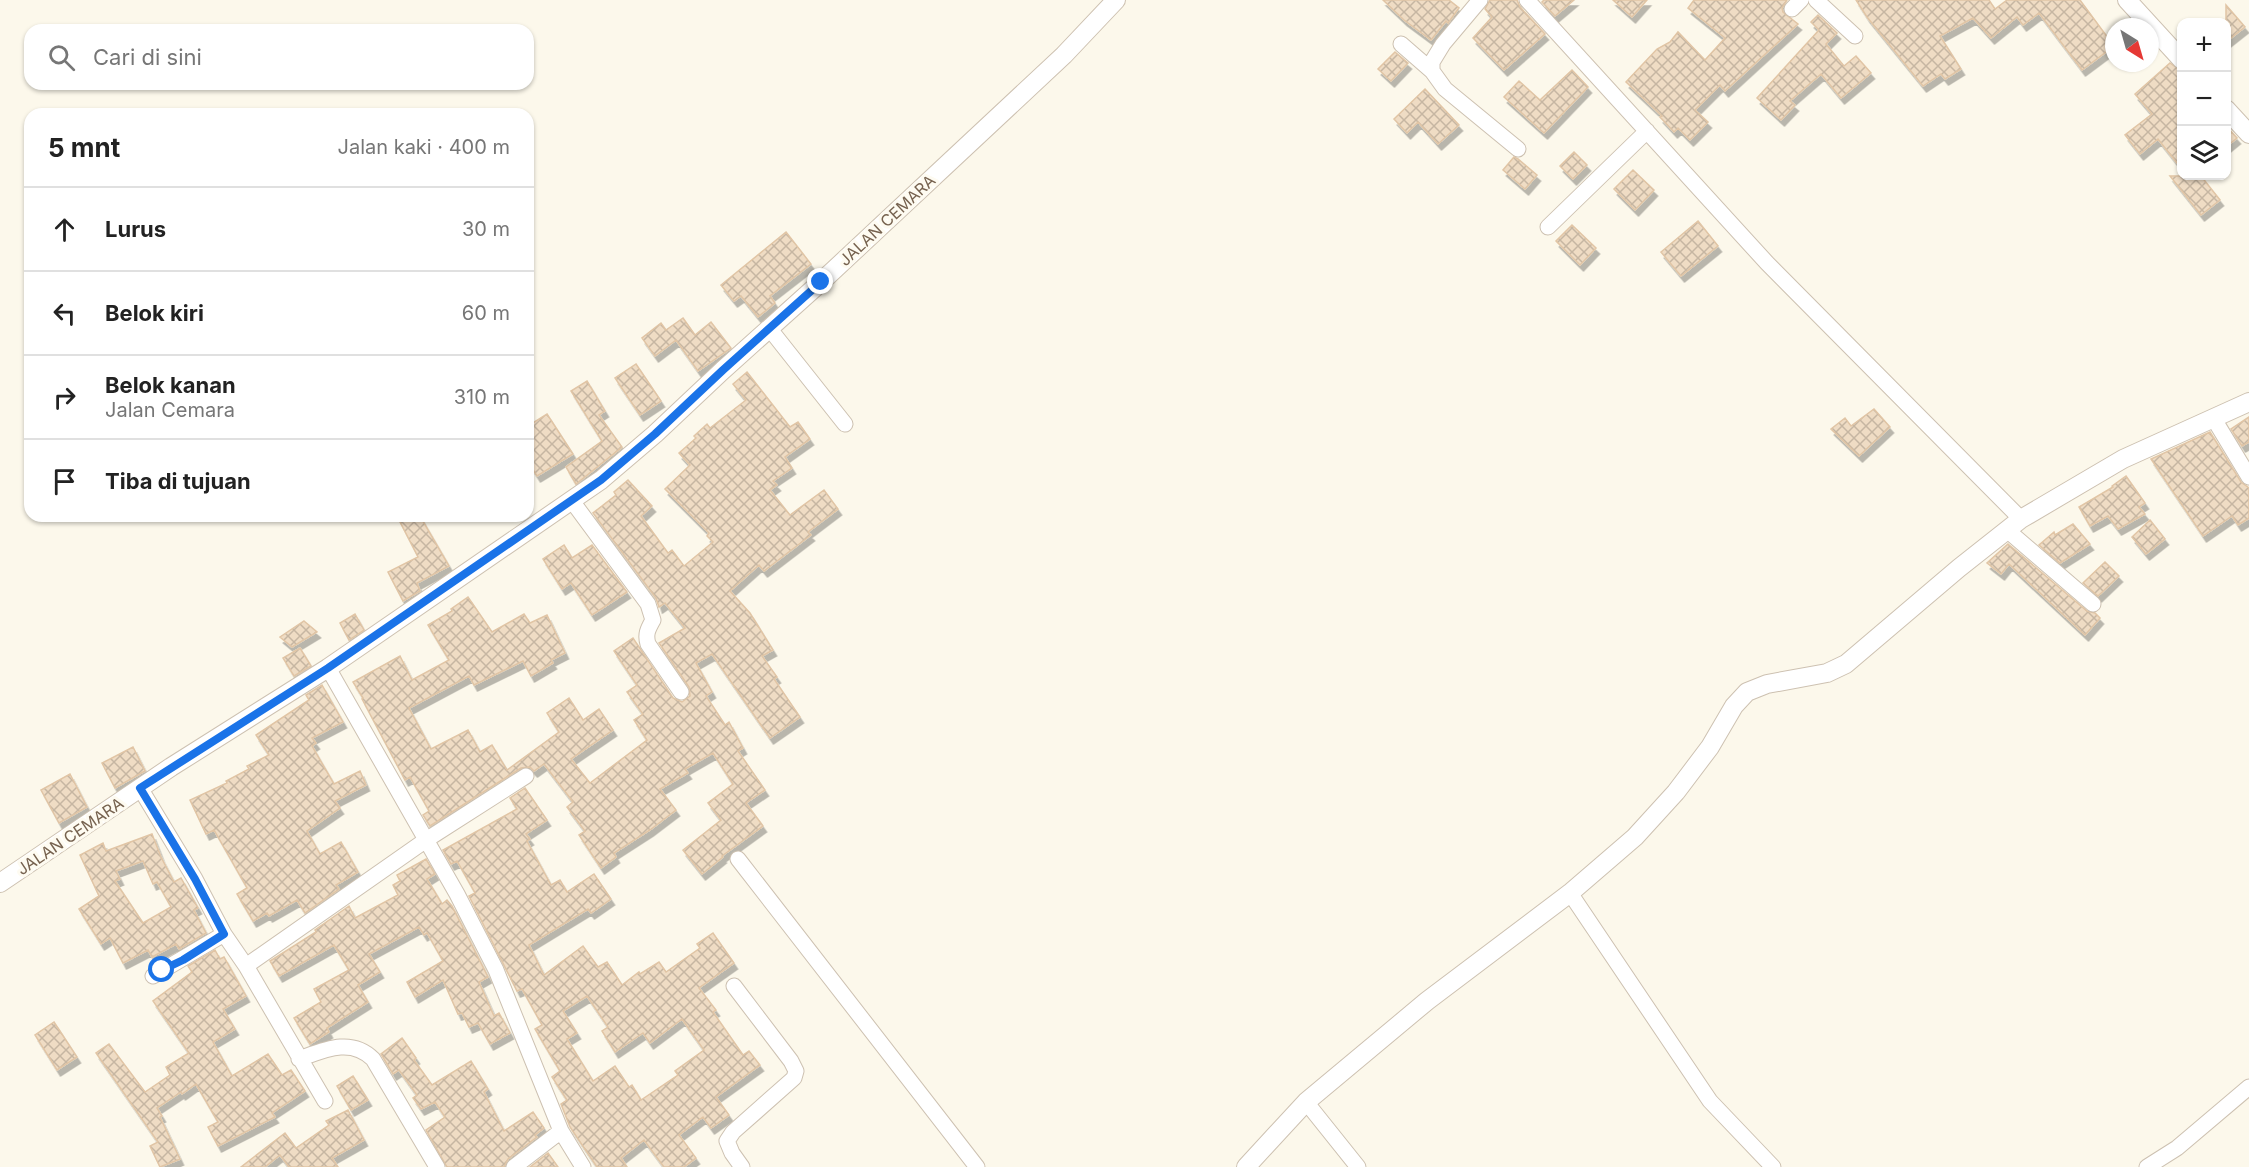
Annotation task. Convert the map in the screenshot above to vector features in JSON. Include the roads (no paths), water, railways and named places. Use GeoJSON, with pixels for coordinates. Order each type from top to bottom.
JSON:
{"type":"FeatureCollection","features":[{"type":"Feature","properties":{"kind":"street","name":"JALAN CEMARA"},"geometry":{"type":"LineString","coordinates":[[0,883],[140,788],[328,668],[572,501],[655,434],[1064,55],[1116,0]]}},
{"type":"Feature","properties":{"kind":"street"},"geometry":{"type":"LineString","coordinates":[[1432,71],[1432,62],[1443,44],[1480,0]]}},
{"type":"Feature","properties":{"kind":"street"},"geometry":{"type":"LineString","coordinates":[[1527,0],[1767,263],[2022,519]]}},
{"type":"Feature","properties":{"kind":"street"},"geometry":{"type":"LineString","coordinates":[[1816,0],[1856,36]]}},
{"type":"Feature","properties":{"kind":"street"},"geometry":{"type":"LineString","coordinates":[[2127,0],[2177,56]]}},
{"type":"Feature","properties":{"kind":"street"},"geometry":{"type":"LineString","coordinates":[[1401,44],[1432,71],[1445,89],[1518,149]]}},
{"type":"Feature","properties":{"kind":"street"},"geometry":{"type":"LineString","coordinates":[[2231,114],[2249,134]]}},
{"type":"Feature","properties":{"kind":"street"},"geometry":{"type":"LineString","coordinates":[[1548,227],[1647,131]]}},
{"type":"Feature","properties":{"kind":"street"},"geometry":{"type":"LineString","coordinates":[[770,328],[845,424]]}},
{"type":"Feature","properties":{"kind":"street"},"geometry":{"type":"LineString","coordinates":[[1246,1167],[1306,1102],[1427,1001],[1570,893],[1635,837],[1676,792],[1710,747],[1734,706],[1747,692],[1767,684],[1827,673],[1846,664],[2022,519],[2123,459],[2249,402]]}},
{"type":"Feature","properties":{"kind":"street"},"geometry":{"type":"LineString","coordinates":[[2214,419],[2249,477]]}},
{"type":"Feature","properties":{"kind":"street"},"geometry":{"type":"LineString","coordinates":[[572,501],[648,604],[653,620],[647,631],[648,644],[681,692]]}},
{"type":"Feature","properties":{"kind":"street"},"geometry":{"type":"LineString","coordinates":[[2007,530],[2093,604]]}},
{"type":"Feature","properties":{"kind":"street"},"geometry":{"type":"LineString","coordinates":[[328,668],[457,894],[496,970],[561,1131],[584,1167]]}},
{"type":"Feature","properties":{"kind":"street"},"geometry":{"type":"LineString","coordinates":[[246,966],[426,840],[526,776]]}},
{"type":"Feature","properties":{"kind":"street"},"geometry":{"type":"LineString","coordinates":[[140,788],[195,879],[224,934],[246,966],[325,1101]]}},
{"type":"Feature","properties":{"kind":"street"},"geometry":{"type":"LineString","coordinates":[[738,859],[977,1167]]}},
{"type":"Feature","properties":{"kind":"street"},"geometry":{"type":"LineString","coordinates":[[1570,893],[1710,1101],[1773,1167]]}},
{"type":"Feature","properties":{"kind":"street"},"geometry":{"type":"LineString","coordinates":[[153,976],[224,934]]}},
{"type":"Feature","properties":{"kind":"street"},"geometry":{"type":"LineString","coordinates":[[734,986],[796,1071],[794,1078],[733,1132],[727,1141],[742,1167]]}},
{"type":"Feature","properties":{"kind":"street"},"geometry":{"type":"LineString","coordinates":[[299,1059],[331,1048],[355,1047],[366,1052],[373,1059],[437,1167]]}},
{"type":"Feature","properties":{"kind":"street"},"geometry":{"type":"LineString","coordinates":[[2147,1167],[2177,1148],[2249,1087]]}},
{"type":"Feature","properties":{"kind":"street"},"geometry":{"type":"LineString","coordinates":[[1306,1102],[1358,1167]]}},
{"type":"Feature","properties":{"kind":"street"},"geometry":{"type":"LineString","coordinates":[[514,1167],[561,1131]]}}]}
